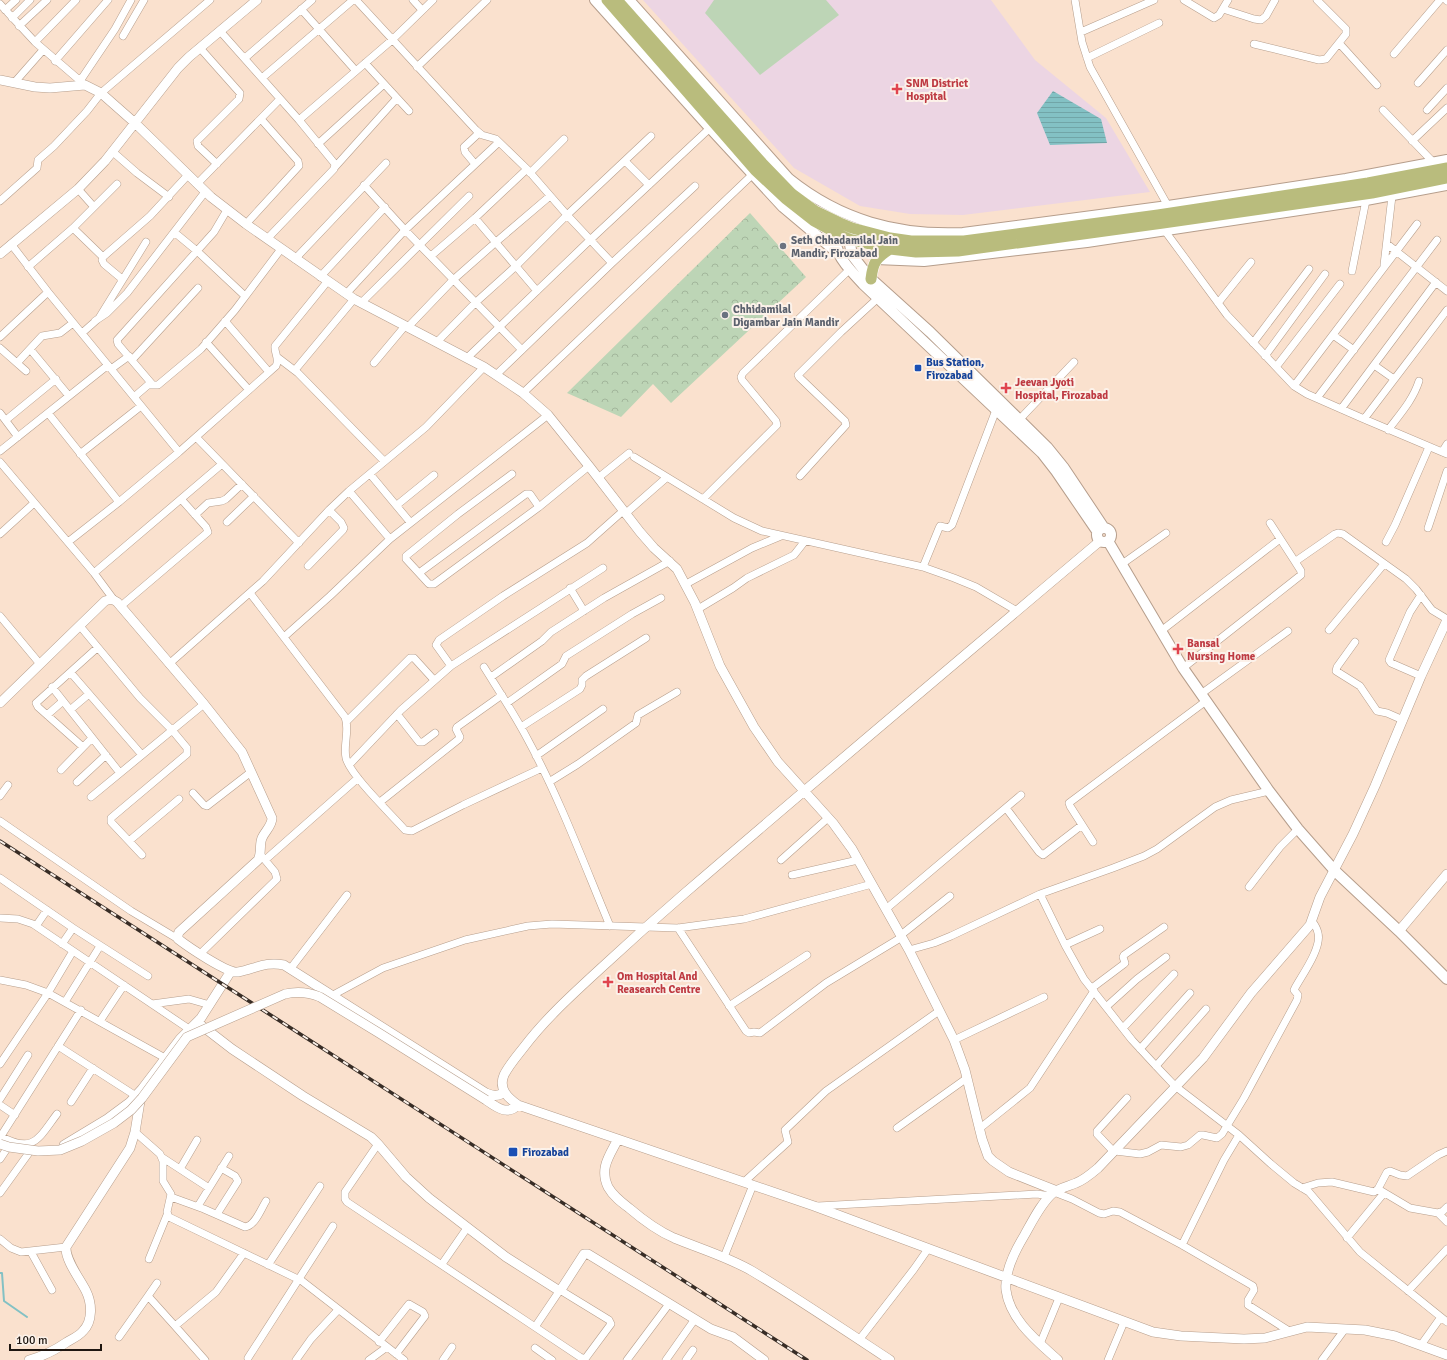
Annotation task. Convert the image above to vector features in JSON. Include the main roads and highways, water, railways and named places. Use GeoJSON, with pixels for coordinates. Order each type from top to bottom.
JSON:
{"type":"FeatureCollection","features":[{"type":"Feature","properties":{"kind":"main road"},"geometry":{"type":"LineString","coordinates":[[595,0],[752,175],[783,207],[839,254],[850,269],[878,298],[1019,420],[1056,457],[1102,535]]}},
{"type":"Feature","properties":{"kind":"main road"},"geometry":{"type":"LineString","coordinates":[[607,0],[755,170],[786,199],[814,221],[840,223],[852,228],[890,238],[911,242],[964,241],[1158,215],[1369,192],[1392,196],[1447,185]]}},
{"type":"Feature","properties":{"kind":"main road"},"geometry":{"type":"LineString","coordinates":[[618,0],[762,163],[792,194],[814,211],[852,228],[890,249],[916,252],[958,251],[1163,223],[1369,192],[1447,168]]}},
{"type":"Feature","properties":{"kind":"main road"},"geometry":{"type":"LineString","coordinates":[[629,0],[788,179],[840,223]]}},
{"type":"Feature","properties":{"kind":"main road"},"geometry":{"type":"LineString","coordinates":[[852,228],[891,227],[944,234],[996,229],[1168,206],[1346,179],[1447,160]]}},
{"type":"Feature","properties":{"kind":"main road"},"geometry":{"type":"LineString","coordinates":[[876,259],[924,261],[948,259],[1165,231],[1447,178]]}},
{"type":"Feature","properties":{"kind":"main road"},"geometry":{"type":"LineString","coordinates":[[839,254],[835,241],[840,223]]}},
{"type":"Feature","properties":{"kind":"main road"},"geometry":{"type":"LineString","coordinates":[[852,228],[852,255],[871,279],[930,332],[952,361],[996,410],[1050,462],[1122,564],[1183,668],[1268,791],[1298,829],[1335,871],[1399,931],[1447,979]]}},
{"type":"Feature","properties":{"kind":"main road"},"geometry":{"type":"LineString","coordinates":[[871,279],[873,266],[876,259],[890,249]]}},
{"type":"Feature","properties":{"kind":"water"},"geometry":{"type":"Polygon","coordinates":[[[1053,91],[1101,119],[1107,143],[1050,145],[1037,113],[1053,91]]]}},
{"type":"Feature","properties":{"kind":"waterway"},"geometry":{"type":"LineString","coordinates":[[0,1273],[2,1273],[4,1301],[27,1317]]}},
{"type":"Feature","properties":{"kind":"railway"},"geometry":{"type":"LineString","coordinates":[[0,841],[807,1360]]}},
{"type":"Feature","properties":{"kind":"place","name":"SNM District Hospital"},"geometry":{"type":"Point","coordinates":[897,89]}},
{"type":"Feature","properties":{"kind":"place","name":"Seth Chhadamilal Jain Mandir, Firozabad"},"geometry":{"type":"Point","coordinates":[783,246]}},
{"type":"Feature","properties":{"kind":"place","name":"Chhidamilal Digambar Jain Mandir"},"geometry":{"type":"Point","coordinates":[725,315]}},
{"type":"Feature","properties":{"kind":"place","name":"Bus Station, Firozabad"},"geometry":{"type":"Point","coordinates":[918,368]}},
{"type":"Feature","properties":{"kind":"place","name":"Jeevan Jyoti Hospital, Firozabad"},"geometry":{"type":"Point","coordinates":[1006,388]}},
{"type":"Feature","properties":{"kind":"place","name":"Bansal Nursing Home"},"geometry":{"type":"Point","coordinates":[1178,649]}},
{"type":"Feature","properties":{"kind":"place","name":"Om Hospital And Reasearch Centre"},"geometry":{"type":"Point","coordinates":[608,982]}},
{"type":"Feature","properties":{"kind":"place","name":"Firozabad"},"geometry":{"type":"Point","coordinates":[513,1152]}}]}
